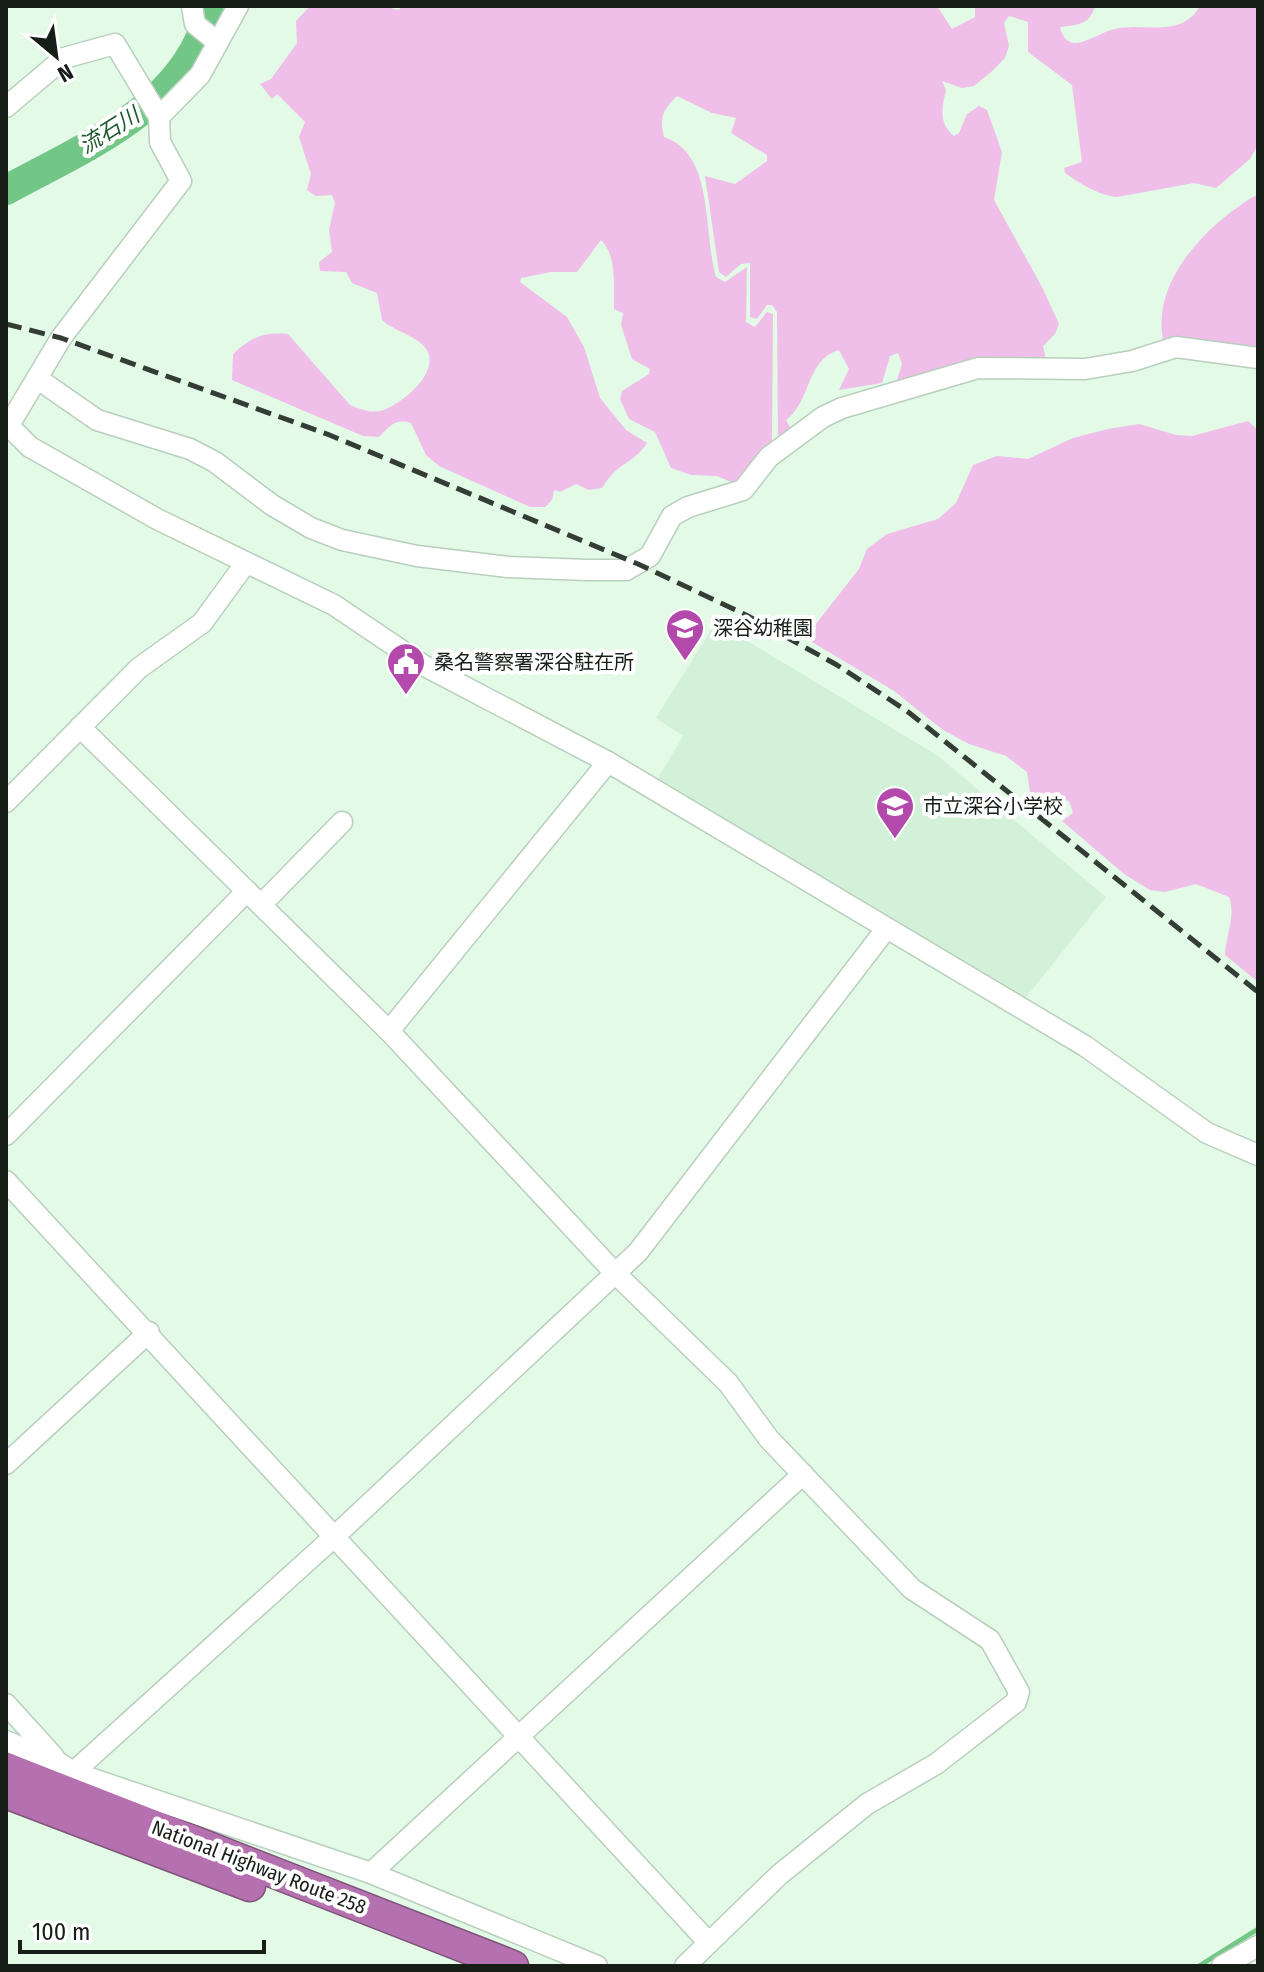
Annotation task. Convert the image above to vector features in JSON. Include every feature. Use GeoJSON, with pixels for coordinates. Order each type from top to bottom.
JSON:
{"type":"FeatureCollection","features":[{"type":"Feature","properties":{"kind":"highway","name":"National Highway Route 258"},"geometry":{"type":"LineString","coordinates":[[6,1768],[63,1775],[513,1966]]}},
{"type":"Feature","properties":{"kind":"highway","name":"National Highway Route 258"},"geometry":{"type":"LineString","coordinates":[[6,1793],[461,1966]]}},
{"type":"Feature","properties":{"kind":"street"},"geometry":{"type":"LineString","coordinates":[[159,117],[200,75],[238,6]]}},
{"type":"Feature","properties":{"kind":"street"},"geometry":{"type":"LineString","coordinates":[[194,15],[216,41]]}},
{"type":"Feature","properties":{"kind":"street"},"geometry":{"type":"LineString","coordinates":[[6,107],[64,58],[115,44],[159,117],[160,142],[181,181],[61,338],[8,424],[30,447],[245,564],[334,605],[423,665],[608,762],[1085,1046],[1207,1133],[1258,1155]]}},
{"type":"Feature","properties":{"kind":"street"},"geometry":{"type":"LineString","coordinates":[[38,379],[97,420],[190,449],[215,462],[272,505],[311,528],[342,540],[417,556],[508,567],[626,570],[650,556],[665,523],[672,516],[688,507],[743,490],[769,457],[823,417],[842,408],[978,368],[1085,369],[1132,361],[1176,347],[1258,358]]}},
{"type":"Feature","properties":{"kind":"street"},"geometry":{"type":"LineString","coordinates":[[6,802],[139,668],[202,623],[245,564]]}},
{"type":"Feature","properties":{"kind":"street"},"geometry":{"type":"LineString","coordinates":[[80,727],[389,1031],[615,1273],[728,1383],[769,1439],[912,1589],[990,1640],[1020,1698],[936,1764],[867,1804],[779,1875],[685,1966]]}},
{"type":"Feature","properties":{"kind":"street"},"geometry":{"type":"LineString","coordinates":[[389,1031],[608,762]]}},
{"type":"Feature","properties":{"kind":"street"},"geometry":{"type":"LineString","coordinates":[[6,1135],[254,898],[342,822]]}},
{"type":"Feature","properties":{"kind":"street"},"geometry":{"type":"LineString","coordinates":[[63,1775],[335,1536],[638,1252],[886,929]]}},
{"type":"Feature","properties":{"kind":"street"},"geometry":{"type":"LineString","coordinates":[[6,1181],[149,1332],[709,1943]]}},
{"type":"Feature","properties":{"kind":"street"},"geometry":{"type":"LineString","coordinates":[[6,1464],[149,1332]]}},
{"type":"Feature","properties":{"kind":"street"},"geometry":{"type":"LineString","coordinates":[[371,1873],[803,1474]]}},
{"type":"Feature","properties":{"kind":"street"},"geometry":{"type":"LineString","coordinates":[[6,1704],[63,1775]]}},
{"type":"Feature","properties":{"kind":"street"},"geometry":{"type":"LineString","coordinates":[[6,1741],[63,1775],[371,1873],[597,1966]]}},
{"type":"Feature","properties":{"kind":"street"},"geometry":{"type":"LineString","coordinates":[[1222,1966],[1258,1946]]}},
{"type":"Feature","properties":{"kind":"shaded area"},"geometry":{"type":"Polygon","coordinates":[[[310,6],[385,6],[397,10],[405,6],[937,6],[952,29],[975,17],[975,6],[1095,6],[1086,20],[1060,27],[1064,36],[1075,43],[1111,30],[1182,23],[1192,17],[1200,6],[1258,6],[1258,145],[1250,159],[1216,188],[1194,183],[1117,197],[1090,188],[1065,173],[1064,168],[1082,162],[1072,85],[1028,52],[1028,22],[1009,16],[1004,23],[1009,46],[1005,58],[974,86],[962,88],[942,81],[946,90],[942,114],[945,126],[954,136],[959,133],[967,114],[979,106],[987,110],[1002,152],[994,200],[1059,324],[1055,334],[1043,346],[1046,360],[906,386],[897,380],[902,364],[898,353],[890,356],[882,383],[839,390],[849,369],[839,350],[820,362],[800,402],[786,420],[794,434],[778,440],[777,312],[772,305],[767,305],[757,319],[750,317],[750,263],[741,264],[726,277],[719,272],[705,176],[735,184],[767,161],[767,155],[731,133],[736,118],[712,113],[677,96],[663,114],[664,137],[680,146],[692,160],[699,177],[716,277],[725,282],[747,267],[746,322],[755,327],[767,312],[773,314],[772,442],[743,487],[717,476],[691,475],[671,468],[655,432],[629,419],[620,399],[622,391],[649,374],[650,369],[632,359],[621,325],[623,313],[614,309],[610,255],[601,240],[577,272],[551,272],[521,278],[520,282],[567,317],[584,347],[600,398],[626,430],[647,443],[602,488],[589,490],[576,484],[560,492],[554,490],[552,500],[545,507],[530,507],[439,466],[426,455],[411,423],[396,423],[379,437],[363,436],[232,380],[233,354],[240,348],[265,335],[288,334],[350,405],[380,411],[397,403],[415,388],[428,370],[430,361],[428,352],[419,342],[382,320],[377,293],[352,283],[346,272],[320,271],[319,262],[332,252],[329,230],[335,203],[332,195],[316,196],[307,190],[311,174],[299,137],[305,122],[277,94],[272,99],[260,84],[271,79],[297,43],[296,21],[310,6]]]}},
{"type":"Feature","properties":{"kind":"shaded area"},"geometry":{"type":"Polygon","coordinates":[[[1258,194],[1258,355],[1164,344],[1161,321],[1165,298],[1187,256],[1220,221],[1258,194]]]}},
{"type":"Feature","properties":{"kind":"shaded area"},"geometry":{"type":"Polygon","coordinates":[[[1248,421],[1258,430],[1258,982],[1225,955],[1231,918],[1229,897],[1196,884],[1165,892],[1150,890],[1124,874],[1062,821],[1073,813],[1069,801],[1030,792],[1027,772],[1006,756],[969,744],[943,730],[894,691],[812,642],[815,625],[859,569],[867,549],[887,534],[938,519],[956,503],[973,465],[997,456],[1028,459],[1073,438],[1139,424],[1176,435],[1192,436],[1248,421]]]}},
{"type":"Feature","properties":{"kind":"shaded area","name":"市立深谷小学校"},"geometry":{"type":"Polygon","coordinates":[[[716,622],[938,756],[1106,897],[1024,1000],[655,783],[683,736],[656,718],[716,622]]]}},
{"type":"Feature","properties":{"kind":"waterway","name":"流石川"},"geometry":{"type":"LineString","coordinates":[[6,190],[88,146],[141,111],[164,91],[199,41],[208,20],[208,6]]}},
{"type":"Feature","properties":{"kind":"waterway"},"geometry":{"type":"LineString","coordinates":[[1199,1966],[1258,1929]]}},
{"type":"Feature","properties":{"kind":"railway"},"geometry":{"type":"LineString","coordinates":[[6,324],[61,338],[327,434],[638,564],[746,615],[837,665],[907,711],[1258,992]]}},
{"type":"Feature","properties":{"kind":"place","name":"深谷幼稚園"},"geometry":{"type":"Point","coordinates":[685,662]}},
{"type":"Feature","properties":{"kind":"place","name":"桑名警察署深谷駐在所"},"geometry":{"type":"Point","coordinates":[406,696]}},
{"type":"Feature","properties":{"kind":"place","name":"市立深谷小学校"},"geometry":{"type":"Point","coordinates":[895,840]}}]}
